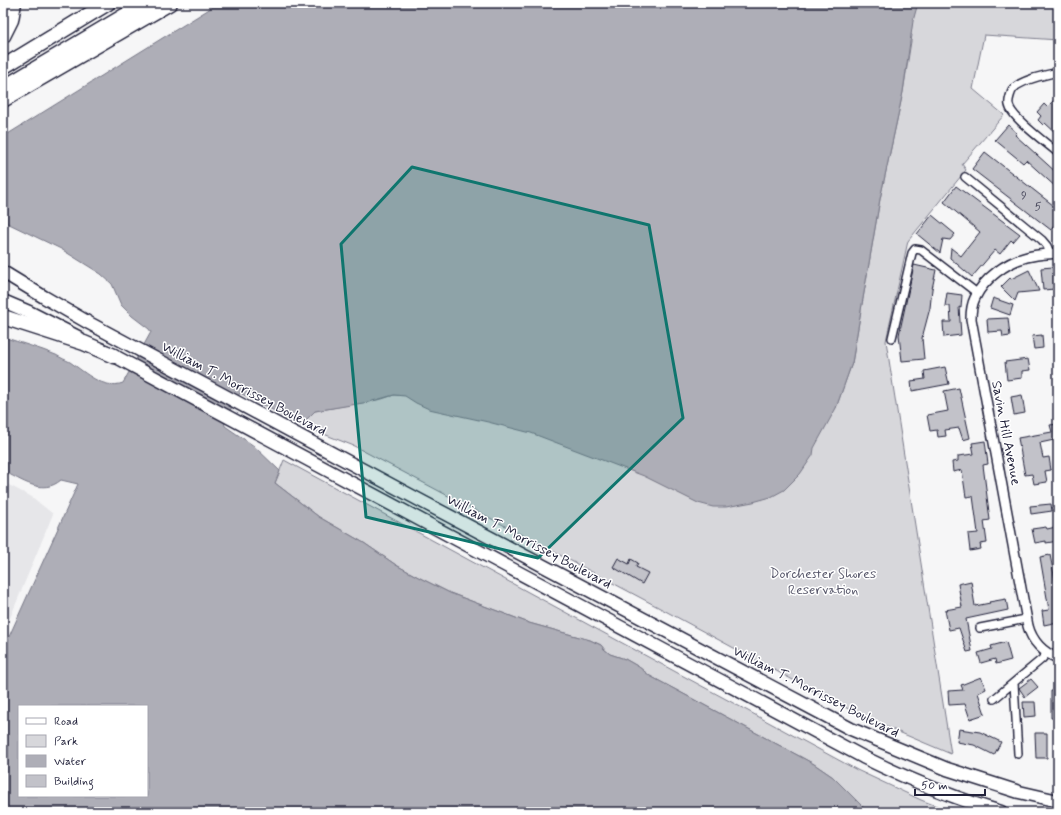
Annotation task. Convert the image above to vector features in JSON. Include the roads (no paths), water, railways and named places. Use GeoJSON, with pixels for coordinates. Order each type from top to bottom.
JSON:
{"type":"FeatureCollection","features":[{"type":"Feature","properties":{"kind":"highway"},"geometry":{"type":"LineString","coordinates":[[3,36],[11,20],[14,3]]}},
{"type":"Feature","properties":{"kind":"highway"},"geometry":{"type":"LineString","coordinates":[[3,67],[108,3]]}},
{"type":"Feature","properties":{"kind":"highway"},"geometry":{"type":"LineString","coordinates":[[3,80],[135,3]]}},
{"type":"Feature","properties":{"kind":"highway"},"geometry":{"type":"LineString","coordinates":[[3,88],[146,3]]}},
{"type":"Feature","properties":{"kind":"highway"},"geometry":{"type":"LineString","coordinates":[[3,100],[170,3]]}},
{"type":"Feature","properties":{"kind":"highway"},"geometry":{"type":"LineString","coordinates":[[3,317],[77,341],[114,356]]}},
{"type":"Feature","properties":{"kind":"main road","name":"William T. Morrissey Boulevard"},"geometry":{"type":"LineString","coordinates":[[3,272],[68,312],[851,729],[947,769],[1019,792],[1058,802]]}},
{"type":"Feature","properties":{"kind":"main road"},"geometry":{"type":"LineString","coordinates":[[3,301],[44,319],[114,356],[863,757],[894,772],[957,798],[1001,812]]}},
{"type":"Feature","properties":{"kind":"street"},"geometry":{"type":"LineString","coordinates":[[1058,72],[1021,84],[1014,88],[1008,105],[1016,116],[1058,153]]}},
{"type":"Feature","properties":{"kind":"street"},"geometry":{"type":"LineString","coordinates":[[965,178],[1042,240],[1054,253]]}},
{"type":"Feature","properties":{"kind":"street"},"geometry":{"type":"LineString","coordinates":[[892,338],[912,253],[915,249],[920,250],[977,293]]}},
{"type":"Feature","properties":{"kind":"street","name":"Savin Hill Avenue"},"geometry":{"type":"LineString","coordinates":[[1054,253],[1026,257],[1007,265],[988,279],[977,293],[972,308],[971,325],[1029,631],[1040,647],[1047,653],[1058,658]]}},
{"type":"Feature","properties":{"kind":"street"},"geometry":{"type":"LineString","coordinates":[[980,628],[1026,619]]}},
{"type":"Feature","properties":{"kind":"street"},"geometry":{"type":"LineString","coordinates":[[994,699],[1042,659],[1047,653]]}},
{"type":"Feature","properties":{"kind":"street"},"geometry":{"type":"LineString","coordinates":[[1014,683],[1018,754]]}},
{"type":"Feature","properties":{"kind":"water"},"geometry":{"type":"Polygon","coordinates":[[[219,3],[918,3],[913,21],[903,92],[880,199],[852,363],[836,408],[814,448],[813,455],[800,474],[784,490],[771,497],[753,502],[726,507],[713,507],[698,503],[644,476],[531,433],[429,409],[405,396],[394,395],[369,402],[315,411],[301,425],[240,393],[224,421],[225,426],[254,446],[280,471],[275,483],[319,517],[364,543],[396,565],[450,593],[529,623],[590,640],[601,645],[610,654],[625,659],[639,667],[650,676],[814,764],[833,777],[868,812],[3,812],[3,650],[78,484],[61,480],[54,485],[39,487],[3,471],[3,337],[56,355],[70,362],[95,379],[116,385],[123,383],[151,332],[121,305],[112,284],[101,274],[61,249],[3,221],[3,137],[219,3]]]}},
{"type":"Feature","properties":{"kind":"park label","name":"Dorchester Shores Reservation"},"geometry":{"type":"Point","coordinates":[823,582]}}]}
